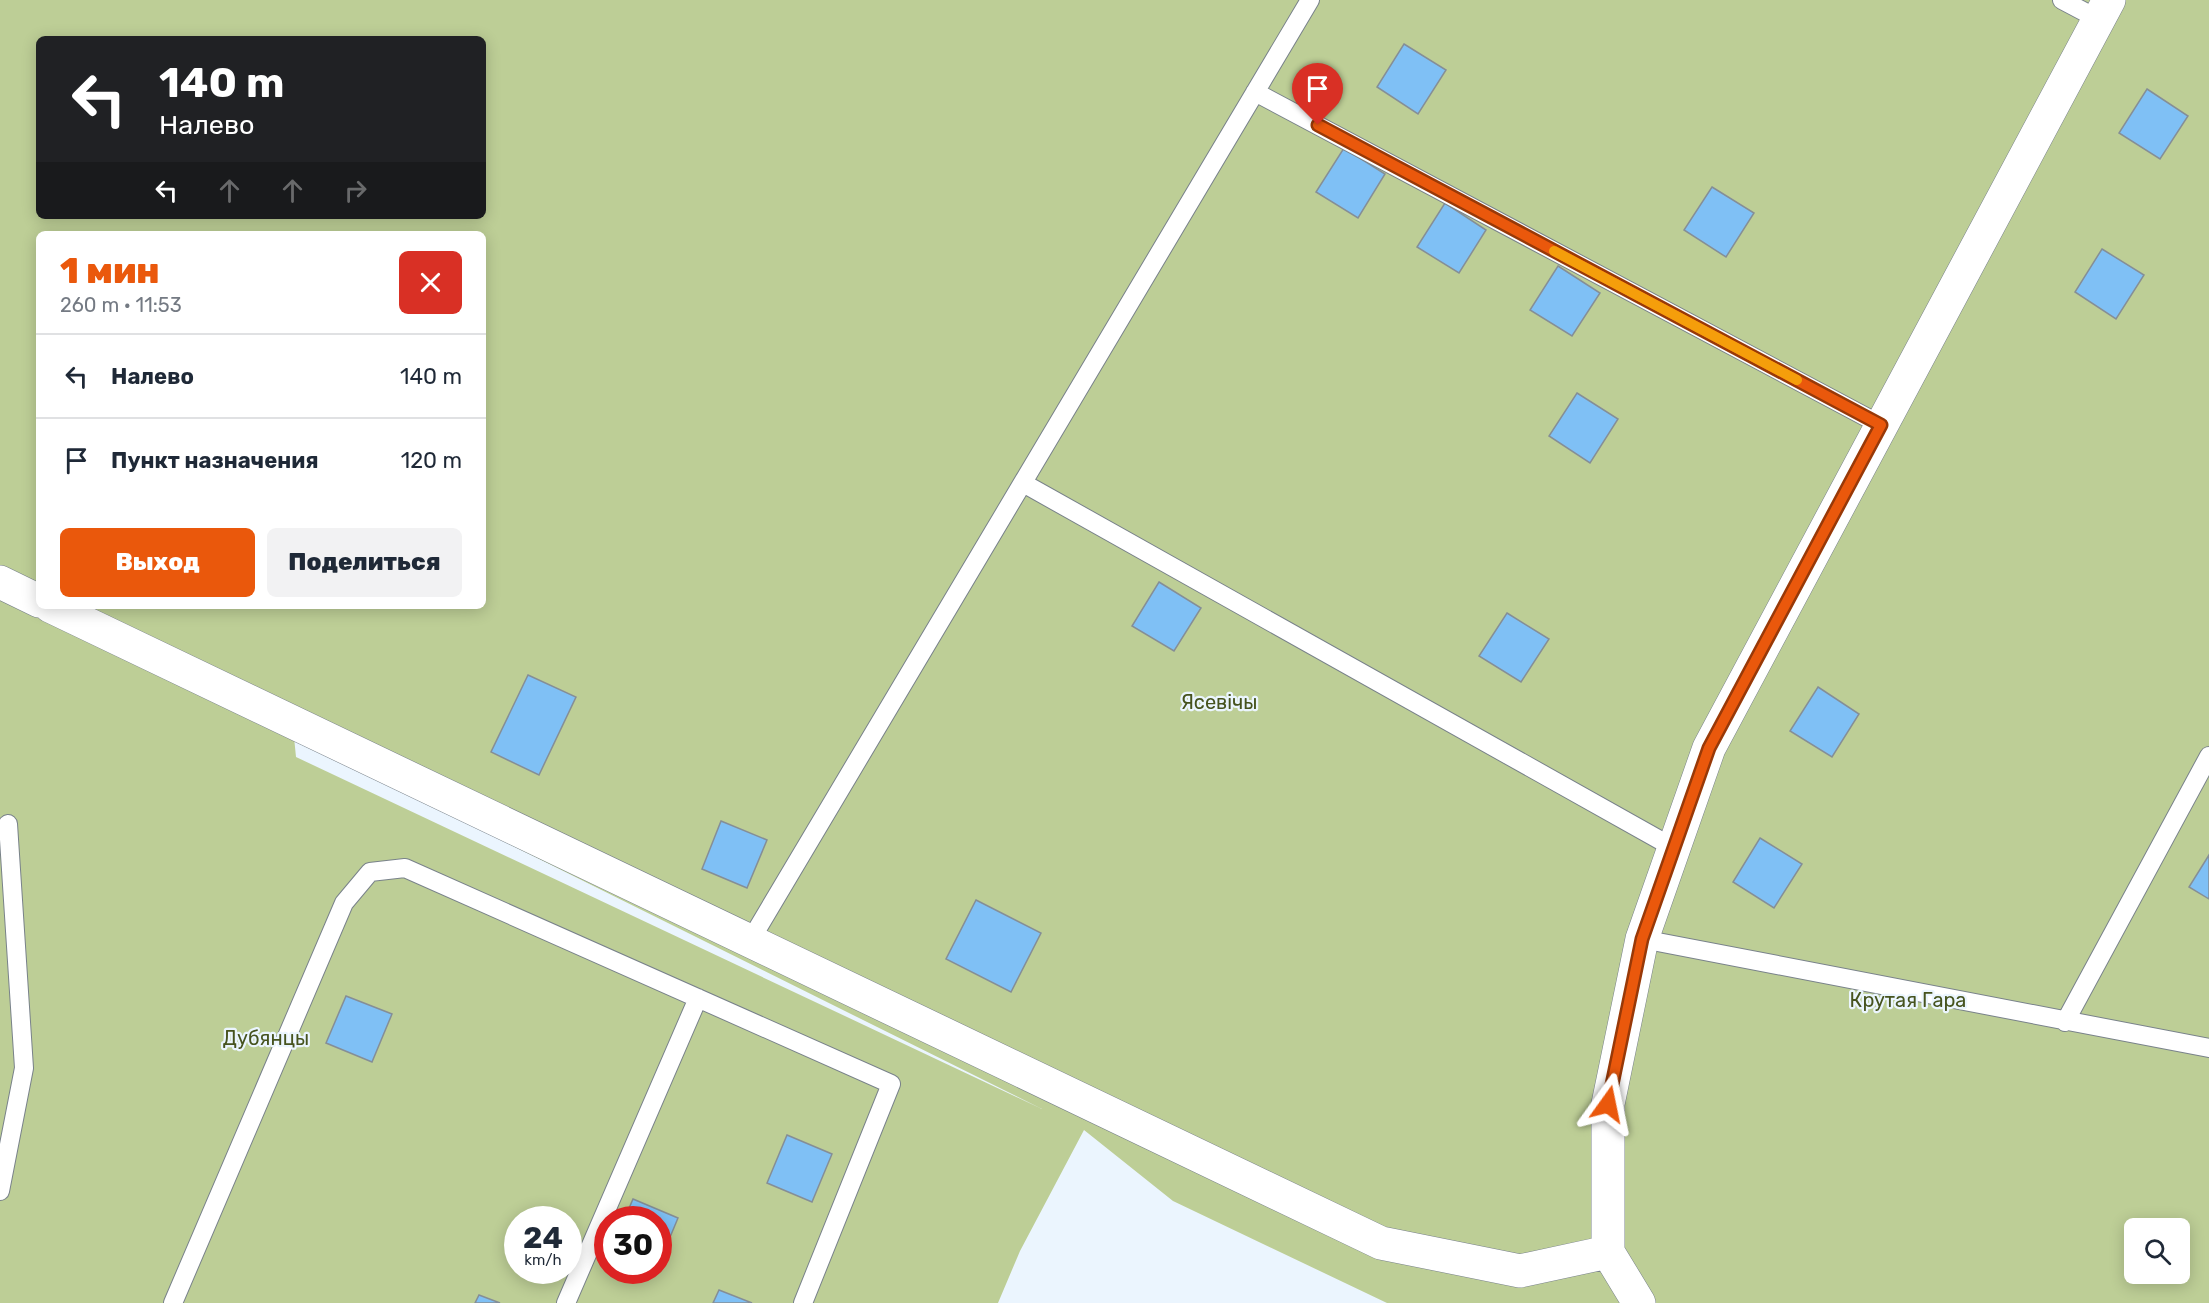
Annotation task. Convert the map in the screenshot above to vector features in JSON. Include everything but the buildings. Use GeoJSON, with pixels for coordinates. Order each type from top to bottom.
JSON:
{"type":"FeatureCollection","features":[{"type":"Feature","properties":{"kind":"street"},"geometry":{"type":"LineString","coordinates":[[1639,1303],[1608,1252],[1608,1104],[1642,939],[1709,748],[2103,9]]}},
{"type":"Feature","properties":{"kind":"street"},"geometry":{"type":"LineString","coordinates":[[0,582],[36,600]]}},
{"type":"Feature","properties":{"kind":"street"},"geometry":{"type":"LineString","coordinates":[[56,609],[1381,1243],[1520,1271],[1608,1252]]}},
{"type":"Feature","properties":{"kind":"lane"},"geometry":{"type":"LineString","coordinates":[[750,941],[1310,0]]}},
{"type":"Feature","properties":{"kind":"lane"},"geometry":{"type":"LineString","coordinates":[[2062,0],[2103,9]]}},
{"type":"Feature","properties":{"kind":"lane"},"geometry":{"type":"LineString","coordinates":[[1255,92],[1881,425]]}},
{"type":"Feature","properties":{"kind":"lane"},"geometry":{"type":"LineString","coordinates":[[1023,483],[1674,848]]}},
{"type":"Feature","properties":{"kind":"lane"},"geometry":{"type":"LineString","coordinates":[[2065,1022],[2209,756]]}},
{"type":"Feature","properties":{"kind":"lane"},"geometry":{"type":"LineString","coordinates":[[0,1191],[24,1068],[8,824]]}},
{"type":"Feature","properties":{"kind":"lane"},"geometry":{"type":"LineString","coordinates":[[173,1303],[344,903],[370,872],[405,868],[891,1084],[803,1303]]}},
{"type":"Feature","properties":{"kind":"lane"},"geometry":{"type":"LineString","coordinates":[[1642,939],[2209,1048]]}},
{"type":"Feature","properties":{"kind":"lane"},"geometry":{"type":"LineString","coordinates":[[566,1303],[698,998]]}},
{"type":"Feature","properties":{"kind":"green space"},"geometry":{"type":"Polygon","coordinates":[[[0,0],[2209,0],[2209,1303],[1387,1303],[1173,1201],[1084,1130],[1020,1251],[998,1303],[0,1303],[0,0]],[[294,737],[296,757],[1042,1109],[294,737]]]}},
{"type":"Feature","properties":{"kind":"slow traffic"},"geometry":{"type":"LineString","coordinates":[[1554,251],[1797,380]]}},
{"type":"Feature","properties":{"kind":"route"},"geometry":{"type":"LineString","coordinates":[[1318,125],[1881,425],[1709,748],[1642,939],[1608,1104]]}},
{"type":"Feature","properties":{"kind":"park label","name":"Ясевічы"},"geometry":{"type":"Point","coordinates":[1219,702]}},
{"type":"Feature","properties":{"kind":"park label","name":"Крутая Гара"},"geometry":{"type":"Point","coordinates":[1908,1000]}},
{"type":"Feature","properties":{"kind":"park label","name":"Дубянцы"},"geometry":{"type":"Point","coordinates":[266,1038]}}]}
